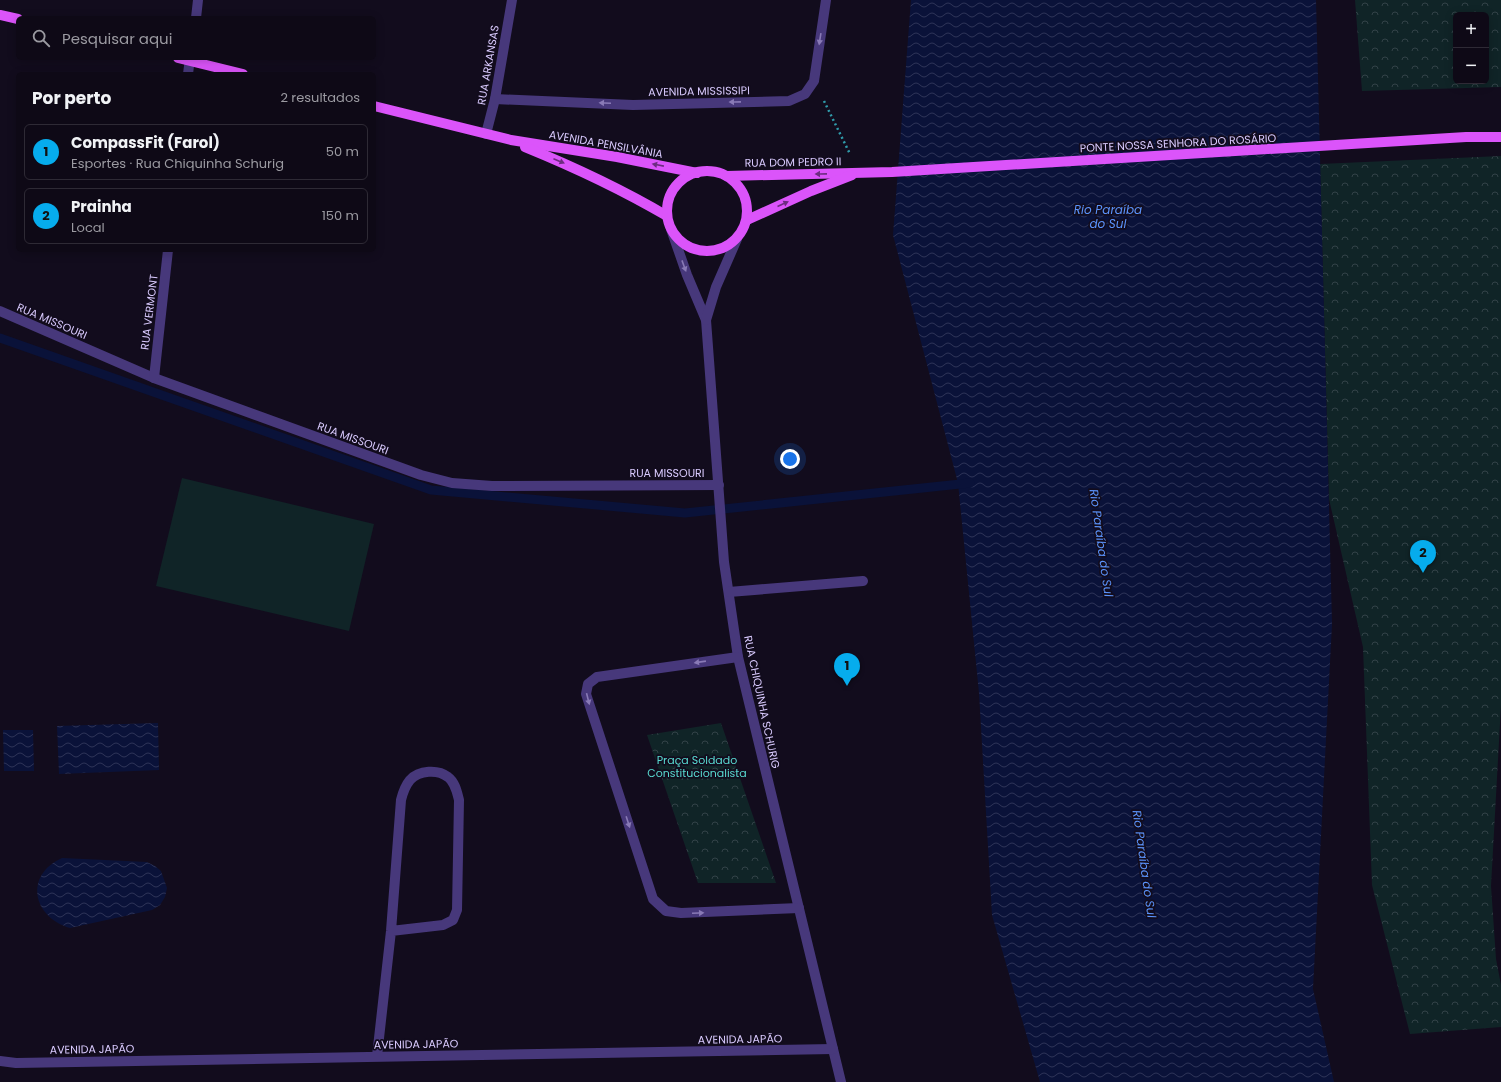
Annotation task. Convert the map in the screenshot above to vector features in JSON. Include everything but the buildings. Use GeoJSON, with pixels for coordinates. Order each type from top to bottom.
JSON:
{"type":"FeatureCollection","features":[{"type":"Feature","properties":{"kind":"main road"},"geometry":{"type":"LineString","coordinates":[[0,15],[16,19]]}},
{"type":"Feature","properties":{"kind":"main road"},"geometry":{"type":"LineString","coordinates":[[194,60],[236,72]]}},
{"type":"Feature","properties":{"kind":"main road","name":"AVENIDA PENSILVÂNIA"},"geometry":{"type":"LineString","coordinates":[[376,106],[510,140],[617,157],[697,173],[717,172],[727,176]]}},
{"type":"Feature","properties":{"kind":"main road","name":"PONTE NOSSA SENHORA DO ROSÁRIO"},"geometry":{"type":"LineString","coordinates":[[892,172],[1466,137],[1501,137]]}},
{"type":"Feature","properties":{"kind":"main road","name":"AVENIDA PENSILVÂNIA"},"geometry":{"type":"LineString","coordinates":[[510,140],[579,169],[634,196],[667,216]]}},
{"type":"Feature","properties":{"kind":"main road","name":"RUA DOM PEDRO II"},"geometry":{"type":"LineString","coordinates":[[727,176],[892,172]]}},
{"type":"Feature","properties":{"kind":"main road","name":"AVENIDA PENSILVÂNIA"},"geometry":{"type":"LineString","coordinates":[[697,173],[686,177],[677,184],[671,194],[667,205],[667,216],[671,229],[678,240],[689,247],[702,252],[714,251],[726,247],[737,239]]}},
{"type":"Feature","properties":{"kind":"main road","name":"RUA DOM PEDRO II"},"geometry":{"type":"LineString","coordinates":[[747,220],[811,191],[860,173]]}},
{"type":"Feature","properties":{"kind":"main road"},"geometry":{"type":"LineString","coordinates":[[727,176],[737,184],[744,194],[748,207],[747,220],[737,239]]}},
{"type":"Feature","properties":{"kind":"street"},"geometry":{"type":"LineString","coordinates":[[196,16],[198,0]]}},
{"type":"Feature","properties":{"kind":"street","name":"RUA ARKANSAS"},"geometry":{"type":"LineString","coordinates":[[486,134],[495,99],[512,0]]}},
{"type":"Feature","properties":{"kind":"street"},"geometry":{"type":"LineString","coordinates":[[814,81],[826,0]]}},
{"type":"Feature","properties":{"kind":"street"},"geometry":{"type":"LineString","coordinates":[[188,72],[190,60]]}},
{"type":"Feature","properties":{"kind":"street","name":"AVENIDA MISSISSIPI"},"geometry":{"type":"LineString","coordinates":[[495,99],[634,105],[789,101],[805,94],[814,81]]}},
{"type":"Feature","properties":{"kind":"street","name":"RUA CHIQUINHA SCHURIG"},"geometry":{"type":"LineString","coordinates":[[671,229],[687,275],[706,320],[724,562],[738,657],[841,1082]]}},
{"type":"Feature","properties":{"kind":"street","name":"RUA CHIQUINHA SCHURIG"},"geometry":{"type":"LineString","coordinates":[[706,320],[716,287],[737,239]]}},
{"type":"Feature","properties":{"kind":"street","name":"RUA VERMONT"},"geometry":{"type":"LineString","coordinates":[[154,378],[168,252]]}},
{"type":"Feature","properties":{"kind":"street","name":"RUA MISSOURI"},"geometry":{"type":"LineString","coordinates":[[0,311],[154,378],[421,475],[452,483],[492,486],[719,485]]}},
{"type":"Feature","properties":{"kind":"street"},"geometry":{"type":"LineString","coordinates":[[729,592],[863,582]]}},
{"type":"Feature","properties":{"kind":"street"},"geometry":{"type":"LineString","coordinates":[[738,657],[597,678],[588,684],[586,694],[653,898],[666,911],[681,913],[799,908]]}},
{"type":"Feature","properties":{"kind":"street"},"geometry":{"type":"LineString","coordinates":[[377,1056],[391,931],[401,800],[404,789],[411,778],[425,772],[438,772],[449,777],[456,787],[459,800],[457,910],[453,920],[443,925],[391,931]]}},
{"type":"Feature","properties":{"kind":"street","name":"AVENIDA JAPÃO"},"geometry":{"type":"LineString","coordinates":[[0,1061],[16,1063],[833,1049]]}},
{"type":"Feature","properties":{"kind":"path"},"geometry":{"type":"LineString","coordinates":[[814,81],[860,173]]}},
{"type":"Feature","properties":{"kind":"green space"},"geometry":{"type":"Polygon","coordinates":[[[1355,0],[1501,0],[1501,87],[1362,91],[1355,0]]]}},
{"type":"Feature","properties":{"kind":"green space"},"geometry":{"type":"Polygon","coordinates":[[[1501,156],[1501,705],[1491,886],[1496,959],[1501,985],[1501,1027],[1410,1034],[1372,885],[1363,647],[1329,499],[1320,164],[1501,156]]]}},
{"type":"Feature","properties":{"kind":"green space"},"geometry":{"type":"Polygon","coordinates":[[[182,478],[374,524],[349,631],[156,586],[182,478]]]}},
{"type":"Feature","properties":{"kind":"green space","name":"Praça Soldado Constitucionalista"},"geometry":{"type":"Polygon","coordinates":[[[721,723],[776,883],[698,883],[647,735],[721,723]]]}},
{"type":"Feature","properties":{"kind":"water","name":"Rio Paraíba do Sul"},"geometry":{"type":"Polygon","coordinates":[[[911,0],[1316,0],[1332,624],[1313,989],[1334,1082],[1040,1082],[992,915],[979,693],[958,483],[893,235],[911,0]]]}},
{"type":"Feature","properties":{"kind":"water"},"geometry":{"type":"Polygon","coordinates":[[[158,723],[159,770],[59,774],[57,726],[158,723]]]}},
{"type":"Feature","properties":{"kind":"water"},"geometry":{"type":"Polygon","coordinates":[[[3,730],[33,730],[34,771],[4,771],[3,730]]]}},
{"type":"Feature","properties":{"kind":"water"},"geometry":{"type":"Polygon","coordinates":[[[62,858],[147,862],[161,871],[167,888],[165,897],[160,905],[152,910],[70,928],[57,923],[47,915],[41,906],[38,895],[38,885],[42,875],[50,865],[62,858]]]}},
{"type":"Feature","properties":{"kind":"waterway"},"geometry":{"type":"LineString","coordinates":[[0,338],[431,490],[685,513],[970,483]]}},
{"type":"Feature","properties":{"kind":"place","name":"Prainha"},"geometry":{"type":"Point","coordinates":[1423,573]}},
{"type":"Feature","properties":{"kind":"place","name":"CompassFit (Farol)"},"geometry":{"type":"Point","coordinates":[847,686]}}]}
